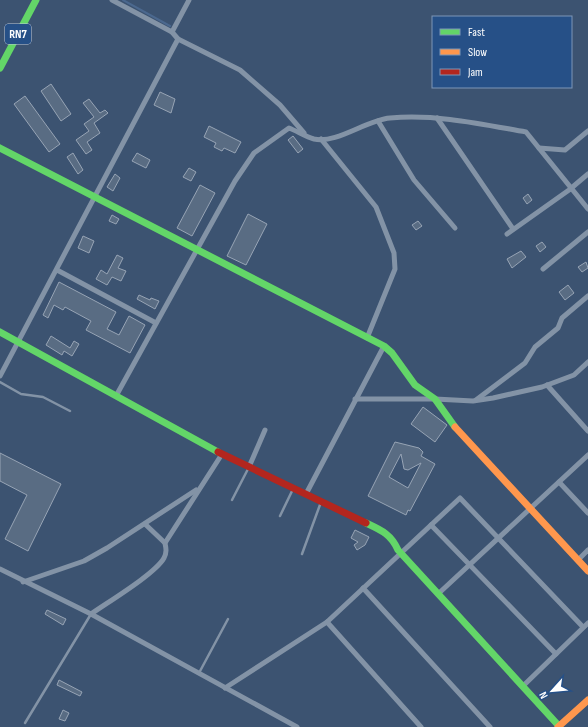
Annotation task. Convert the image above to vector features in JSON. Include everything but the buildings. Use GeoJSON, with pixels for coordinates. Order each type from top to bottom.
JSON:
{"type":"FeatureCollection","features":[{"type":"Feature","properties":{"kind":"main road","name":"RN7"},"geometry":{"type":"LineString","coordinates":[[0,68],[36,0]]}},
{"type":"Feature","properties":{"kind":"main road"},"geometry":{"type":"LineString","coordinates":[[0,148],[96,196],[197,250],[384,346],[392,353],[415,385],[435,399],[459,432],[529,509],[588,570]]}},
{"type":"Feature","properties":{"kind":"main road"},"geometry":{"type":"LineString","coordinates":[[0,332],[19,341],[222,454],[387,533],[401,553],[558,726],[588,700]]}},
{"type":"Feature","properties":{"kind":"street"},"geometry":{"type":"LineString","coordinates":[[112,0],[172,32],[178,39],[240,70],[280,105],[304,135]]}},
{"type":"Feature","properties":{"kind":"street"},"geometry":{"type":"LineString","coordinates":[[172,32],[189,0]]}},
{"type":"Feature","properties":{"kind":"street"},"geometry":{"type":"LineString","coordinates":[[0,376],[178,39]]}},
{"type":"Feature","properties":{"kind":"street"},"geometry":{"type":"LineString","coordinates":[[116,396],[235,181],[254,153],[289,128],[314,139],[320,139],[331,138],[361,126],[389,118],[453,118],[526,132],[588,209]]}},
{"type":"Feature","properties":{"kind":"street"},"geometry":{"type":"LineString","coordinates":[[437,118],[513,229]]}},
{"type":"Feature","properties":{"kind":"street"},"geometry":{"type":"LineString","coordinates":[[378,121],[414,180],[455,228]]}},
{"type":"Feature","properties":{"kind":"street"},"geometry":{"type":"LineString","coordinates":[[539,148],[565,150],[588,131]]}},
{"type":"Feature","properties":{"kind":"street"},"geometry":{"type":"LineString","coordinates":[[320,139],[376,207],[394,254],[395,269],[367,338]]}},
{"type":"Feature","properties":{"kind":"street"},"geometry":{"type":"LineString","coordinates":[[507,234],[588,174]]}},
{"type":"Feature","properties":{"kind":"street"},"geometry":{"type":"LineString","coordinates":[[543,269],[588,232]]}},
{"type":"Feature","properties":{"kind":"street"},"geometry":{"type":"LineString","coordinates":[[57,270],[156,323]]}},
{"type":"Feature","properties":{"kind":"street"},"geometry":{"type":"LineString","coordinates":[[473,401],[493,388],[525,363],[535,347],[558,328],[562,318],[588,296]]}},
{"type":"Feature","properties":{"kind":"street"},"geometry":{"type":"LineString","coordinates":[[306,494],[384,346]]}},
{"type":"Feature","properties":{"kind":"street"},"geometry":{"type":"LineString","coordinates":[[355,399],[435,399],[473,401],[493,398],[547,385],[574,375],[588,362]]}},
{"type":"Feature","properties":{"kind":"street"},"geometry":{"type":"LineString","coordinates":[[547,385],[588,431]]}},
{"type":"Feature","properties":{"kind":"street"},"geometry":{"type":"LineString","coordinates":[[249,467],[265,430]]}},
{"type":"Feature","properties":{"kind":"street"},"geometry":{"type":"LineString","coordinates":[[165,543],[198,489],[222,454]]}},
{"type":"Feature","properties":{"kind":"street"},"geometry":{"type":"LineString","coordinates":[[438,594],[588,455]]}},
{"type":"Feature","properties":{"kind":"street"},"geometry":{"type":"LineString","coordinates":[[559,482],[588,513]]}},
{"type":"Feature","properties":{"kind":"street"},"geometry":{"type":"LineString","coordinates":[[23,582],[84,560],[107,548],[198,489]]}},
{"type":"Feature","properties":{"kind":"street"},"geometry":{"type":"LineString","coordinates":[[225,688],[327,622],[460,498],[584,627]]}},
{"type":"Feature","properties":{"kind":"street"},"geometry":{"type":"LineString","coordinates":[[91,614],[156,568],[164,557],[167,549],[165,543],[145,524]]}},
{"type":"Feature","properties":{"kind":"street"},"geometry":{"type":"LineString","coordinates":[[431,524],[556,654]]}},
{"type":"Feature","properties":{"kind":"street"},"geometry":{"type":"LineString","coordinates":[[578,560],[588,550]]}},
{"type":"Feature","properties":{"kind":"street"},"geometry":{"type":"LineString","coordinates":[[0,569],[23,582],[91,614],[297,727]]}},
{"type":"Feature","properties":{"kind":"street"},"geometry":{"type":"LineString","coordinates":[[363,588],[490,727]]}},
{"type":"Feature","properties":{"kind":"street"},"geometry":{"type":"LineString","coordinates":[[327,622],[421,727]]}},
{"type":"Feature","properties":{"kind":"street"},"geometry":{"type":"LineString","coordinates":[[523,686],[588,623]]}},
{"type":"Feature","properties":{"kind":"street"},"geometry":{"type":"LineString","coordinates":[[283,719],[283,727]]}},
{"type":"Feature","properties":{"kind":"lane"},"geometry":{"type":"LineString","coordinates":[[0,382],[20,394],[43,397],[70,411]]}},
{"type":"Feature","properties":{"kind":"lane"},"geometry":{"type":"LineString","coordinates":[[232,500],[249,467]]}},
{"type":"Feature","properties":{"kind":"lane"},"geometry":{"type":"LineString","coordinates":[[280,516],[294,488]]}},
{"type":"Feature","properties":{"kind":"lane"},"geometry":{"type":"LineString","coordinates":[[302,554],[321,501]]}},
{"type":"Feature","properties":{"kind":"lane"},"geometry":{"type":"LineString","coordinates":[[25,723],[91,614]]}},
{"type":"Feature","properties":{"kind":"lane"},"geometry":{"type":"LineString","coordinates":[[199,674],[228,619]]}},
{"type":"Feature","properties":{"kind":"waterway"},"geometry":{"type":"LineString","coordinates":[[123,0],[170,26]]}},
{"type":"Feature","properties":{"kind":"traffic: fast"},"geometry":{"type":"LineString","coordinates":[[0,68],[36,0]]}},
{"type":"Feature","properties":{"kind":"traffic: fast"},"geometry":{"type":"LineString","coordinates":[[0,148],[384,346],[392,353],[415,385],[435,399],[455,427]]}},
{"type":"Feature","properties":{"kind":"traffic: fast"},"geometry":{"type":"LineString","coordinates":[[0,332],[218,452]]}},
{"type":"Feature","properties":{"kind":"traffic: fast"},"geometry":{"type":"LineString","coordinates":[[366,523],[381,530],[389,536],[398,550],[559,726]]}},
{"type":"Feature","properties":{"kind":"traffic: slow"},"geometry":{"type":"LineString","coordinates":[[455,427],[588,571]]}},
{"type":"Feature","properties":{"kind":"traffic: slow"},"geometry":{"type":"LineString","coordinates":[[558,727],[588,700]]}},
{"type":"Feature","properties":{"kind":"traffic: jam"},"geometry":{"type":"LineString","coordinates":[[218,452],[366,523]]}}]}
